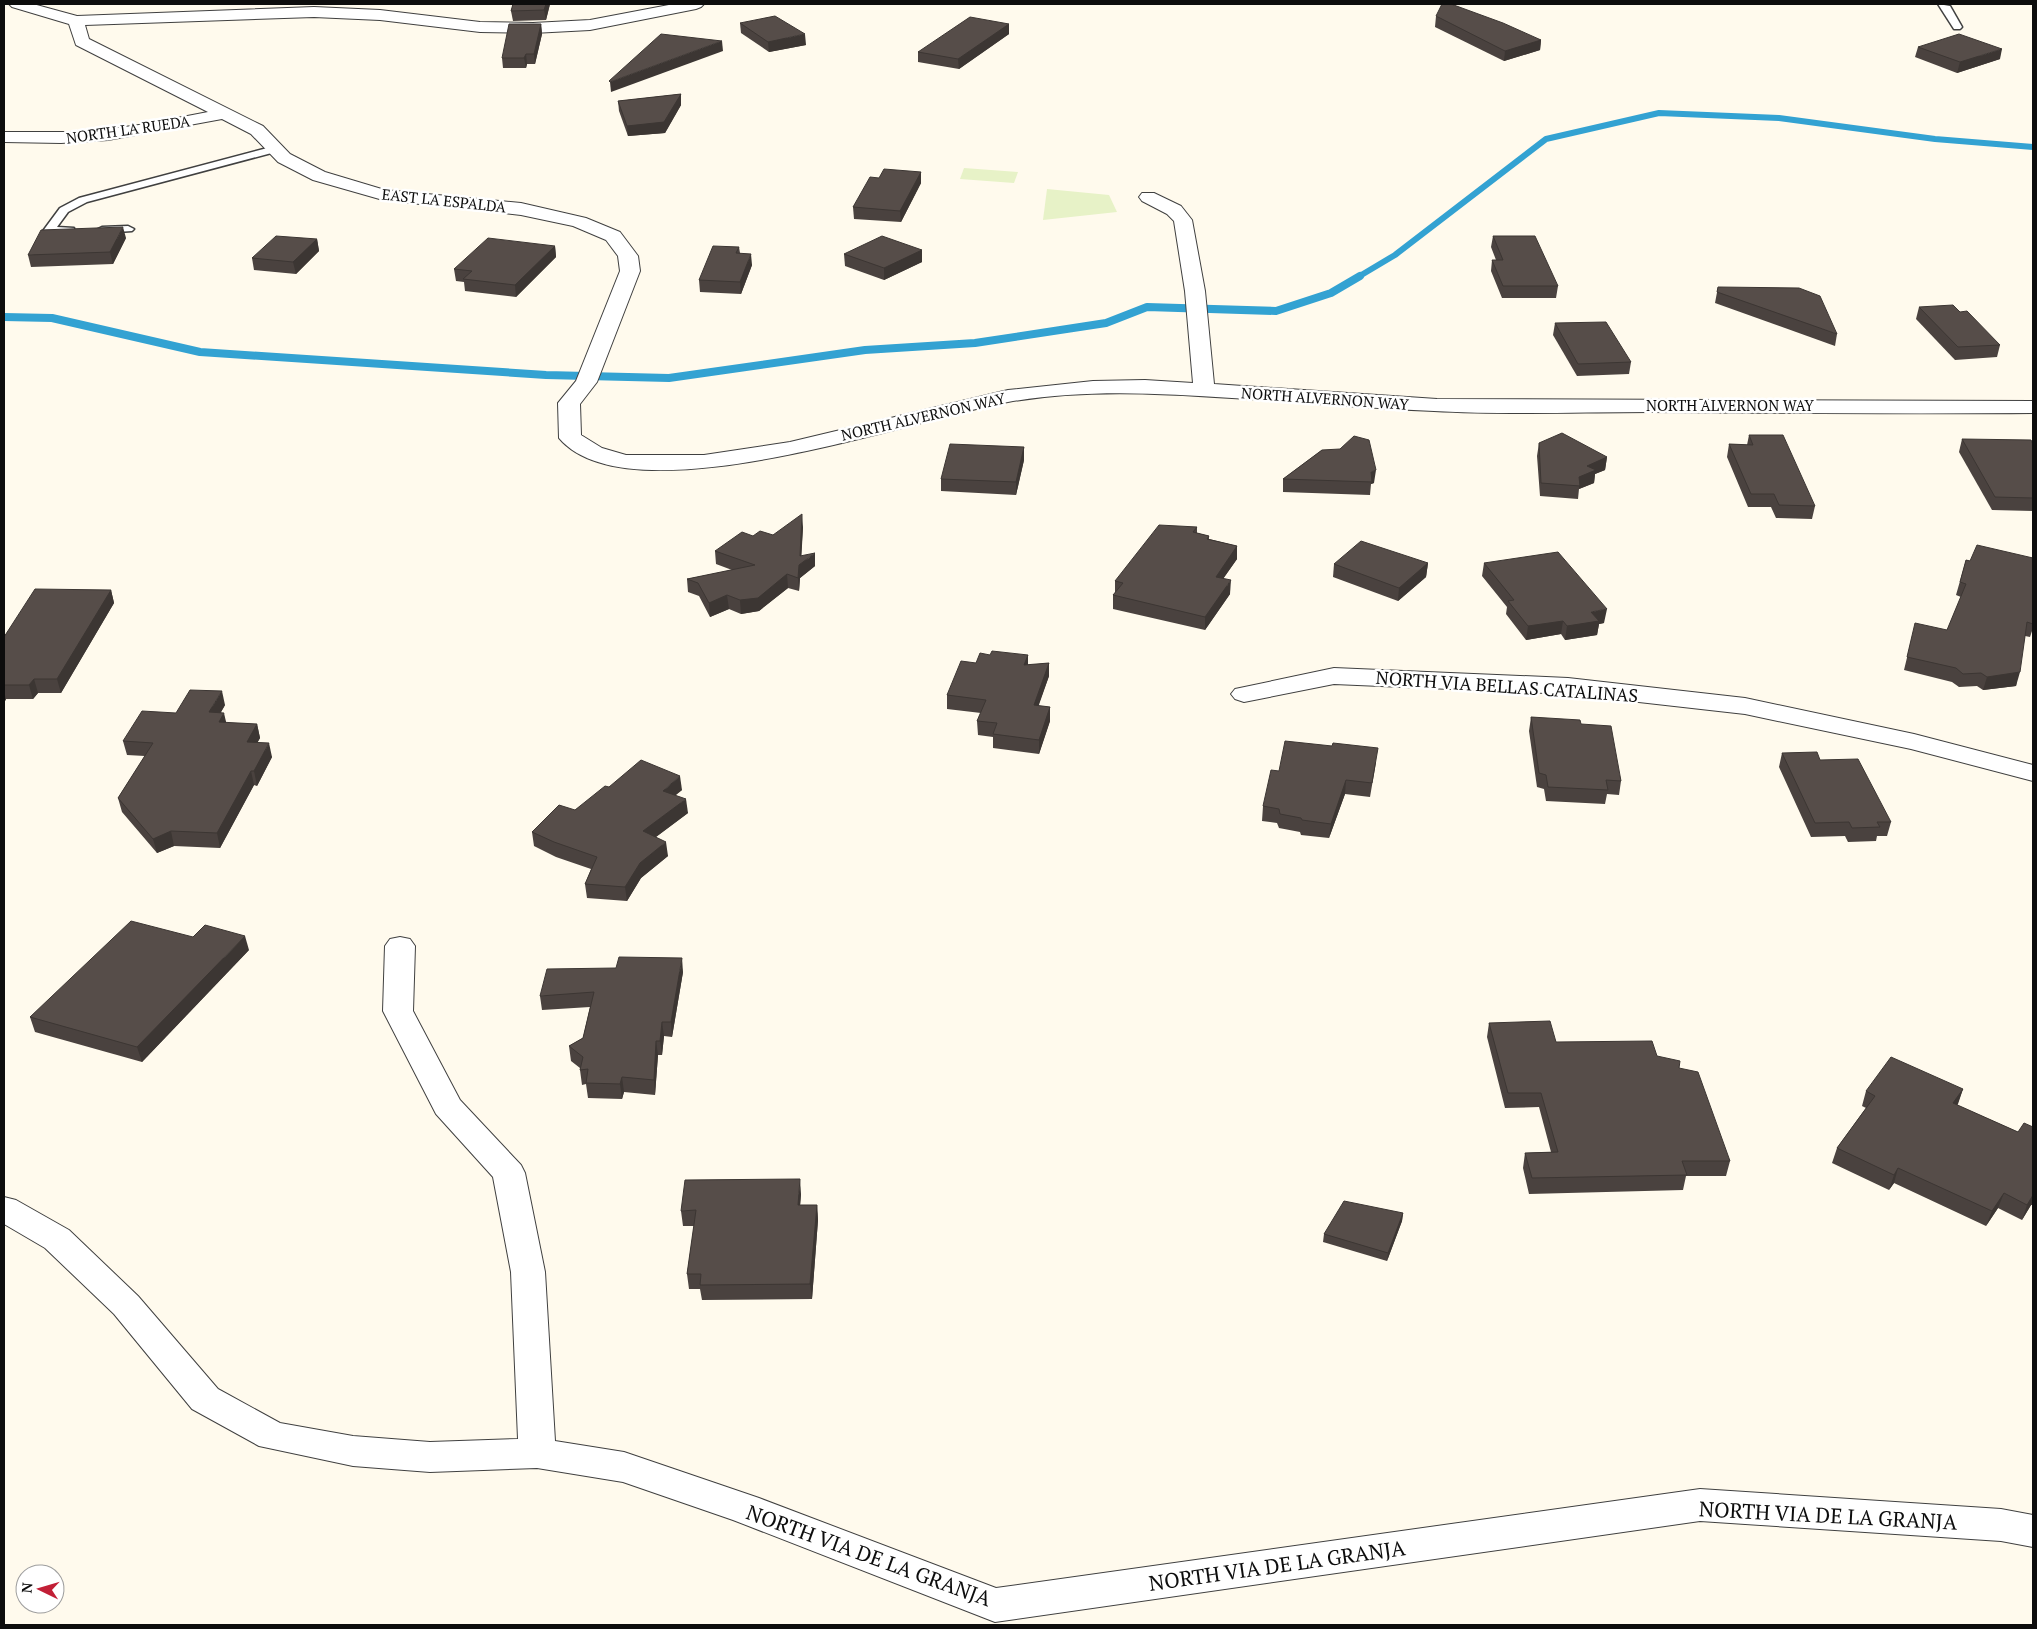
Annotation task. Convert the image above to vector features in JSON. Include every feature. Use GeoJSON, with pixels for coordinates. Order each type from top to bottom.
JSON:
{"type":"FeatureCollection","features":[{"type":"Feature","properties":{"kind":"street"},"geometry":{"type":"LineString","coordinates":[[16,4],[76,21],[314,12],[380,16],[480,27],[533,28],[590,25],[696,4]]}},
{"type":"Feature","properties":{"kind":"street","name":"EAST LA ESPALDA"},"geometry":{"type":"LineString","coordinates":[[76,21],[82,42],[257,130],[284,158],[319,176],[383,195],[521,209],[573,220],[613,236],[628,256],[630,271],[586,382],[569,404],[570,438],[594,453],[625,462]]}},
{"type":"Feature","properties":{"kind":"street","name":"NORTH LA RUEDA"},"geometry":{"type":"LineString","coordinates":[[4,137],[49,139],[102,136],[162,128],[222,114]]}},
{"type":"Feature","properties":{"kind":"street"},"geometry":{"type":"LineString","coordinates":[[1148,197],[1174,210],[1182,220],[1195,291],[1204,390]]}},
{"type":"Feature","properties":{"kind":"street","name":"NORTH ALVERNON WAY"},"geometry":{"type":"LineString","coordinates":[[625,462],[704,462],[790,449],[1008,396],[1093,387],[1136,386],[1437,405],[2033,407]]}},
{"type":"Feature","properties":{"kind":"street","name":"NORTH VIA BELLAS CATALINAS"},"geometry":{"type":"LineString","coordinates":[[1244,694],[1334,676],[1568,686],[1745,706],[1914,742],[2033,773]]}},
{"type":"Feature","properties":{"kind":"street"},"geometry":{"type":"LineString","coordinates":[[400,946],[398,1011],[448,1106],[509,1174],[528,1272],[537,1453]]}},
{"type":"Feature","properties":{"kind":"street","name":"NORTH VIA DE LA GRANJA"},"geometry":{"type":"LineString","coordinates":[[4,1209],[57,1239],[126,1305],[205,1399],[272,1436],[353,1451],[430,1457],[537,1453],[624,1467],[746,1509],[995,1605],[1700,1505],[2001,1525],[2033,1531]]}},
{"type":"Feature","properties":{"kind":"lane"},"geometry":{"type":"LineString","coordinates":[[1942,4],[1947,8],[1957,27]]}},
{"type":"Feature","properties":{"kind":"lane"},"geometry":{"type":"LineString","coordinates":[[128,229],[49,231],[64,210],[84,200],[275,149]]}},
{"type":"Feature","properties":{"kind":"green space"},"geometry":{"type":"Polygon","coordinates":[[[964,168],[1018,172],[1014,183],[960,179],[964,168]]]}},
{"type":"Feature","properties":{"kind":"green space"},"geometry":{"type":"Polygon","coordinates":[[[1047,189],[1109,195],[1117,212],[1043,220],[1047,189]]]}},
{"type":"Feature","properties":{"kind":"building"},"geometry":{"type":"Polygon","coordinates":[[[513,4],[546,4],[544,10],[511,11],[513,4]]]}},
{"type":"Feature","properties":{"kind":"building"},"geometry":{"type":"Polygon","coordinates":[[[1442,4],[1451,4],[1503,23],[1541,40],[1505,51],[1436,16],[1442,4]]]}},
{"type":"Feature","properties":{"kind":"building"},"geometry":{"type":"Polygon","coordinates":[[[775,16],[805,34],[768,42],[740,23],[775,16]]]}},
{"type":"Feature","properties":{"kind":"building"},"geometry":{"type":"Polygon","coordinates":[[[970,17],[1009,24],[958,59],[918,52],[970,17]]]}},
{"type":"Feature","properties":{"kind":"building"},"geometry":{"type":"Polygon","coordinates":[[[509,24],[541,24],[534,54],[526,54],[524,58],[502,58],[509,24]]]}},
{"type":"Feature","properties":{"kind":"building"},"geometry":{"type":"Polygon","coordinates":[[[661,34],[722,41],[609,81],[661,34]]]}},
{"type":"Feature","properties":{"kind":"building"},"geometry":{"type":"Polygon","coordinates":[[[1959,34],[2002,49],[1960,62],[1918,47],[1959,34]]]}},
{"type":"Feature","properties":{"kind":"building"},"geometry":{"type":"Polygon","coordinates":[[[681,94],[664,122],[627,126],[618,101],[681,94]]]}},
{"type":"Feature","properties":{"kind":"building"},"geometry":{"type":"Polygon","coordinates":[[[884,169],[921,172],[900,211],[853,207],[870,177],[879,178],[884,169]]]}},
{"type":"Feature","properties":{"kind":"building"},"geometry":{"type":"Polygon","coordinates":[[[123,227],[110,252],[28,255],[41,230],[123,227]]]}},
{"type":"Feature","properties":{"kind":"building"},"geometry":{"type":"Polygon","coordinates":[[[276,236],[317,239],[293,262],[252,258],[276,236]]]}},
{"type":"Feature","properties":{"kind":"building"},"geometry":{"type":"Polygon","coordinates":[[[882,236],[922,250],[884,268],[844,254],[882,236]]]}},
{"type":"Feature","properties":{"kind":"building"},"geometry":{"type":"Polygon","coordinates":[[[1493,236],[1535,236],[1558,286],[1503,286],[1492,260],[1503,260],[1493,236]]]}},
{"type":"Feature","properties":{"kind":"building"},"geometry":{"type":"Polygon","coordinates":[[[488,238],[555,246],[515,285],[463,279],[472,271],[454,269],[488,238]]]}},
{"type":"Feature","properties":{"kind":"building"},"geometry":{"type":"Polygon","coordinates":[[[713,246],[739,247],[736,253],[751,254],[740,282],[699,280],[713,246]]]}},
{"type":"Feature","properties":{"kind":"building"},"geometry":{"type":"Polygon","coordinates":[[[1718,287],[1799,288],[1820,296],[1837,334],[1717,292],[1718,287]]]}},
{"type":"Feature","properties":{"kind":"building"},"geometry":{"type":"Polygon","coordinates":[[[1953,305],[1960,312],[1967,311],[2000,345],[1958,347],[1919,307],[1953,305]]]}},
{"type":"Feature","properties":{"kind":"building"},"geometry":{"type":"Polygon","coordinates":[[[1606,322],[1631,362],[1578,364],[1555,323],[1606,322]]]}},
{"type":"Feature","properties":{"kind":"building"},"geometry":{"type":"Polygon","coordinates":[[[1562,433],[1607,457],[1587,466],[1596,470],[1579,477],[1580,486],[1541,483],[1539,443],[1562,433]]]}},
{"type":"Feature","properties":{"kind":"building"},"geometry":{"type":"Polygon","coordinates":[[[1749,435],[1783,435],[1815,506],[1779,505],[1774,494],[1751,494],[1729,444],[1753,445],[1749,435]]]}},
{"type":"Feature","properties":{"kind":"building"},"geometry":{"type":"Polygon","coordinates":[[[1354,436],[1369,440],[1376,470],[1371,472],[1372,482],[1283,479],[1322,450],[1340,449],[1354,436]]]}},
{"type":"Feature","properties":{"kind":"building"},"geometry":{"type":"Polygon","coordinates":[[[1962,439],[2031,440],[2033,444],[2033,498],[1995,497],[1962,439]]]}},
{"type":"Feature","properties":{"kind":"building"},"geometry":{"type":"Polygon","coordinates":[[[950,444],[1024,447],[1016,482],[941,479],[950,444]]]}},
{"type":"Feature","properties":{"kind":"building"},"geometry":{"type":"Polygon","coordinates":[[[802,514],[800,556],[815,553],[799,565],[798,578],[787,574],[758,598],[740,600],[727,595],[709,603],[698,583],[687,579],[755,565],[715,551],[742,532],[753,536],[760,531],[773,535],[802,514]]]}},
{"type":"Feature","properties":{"kind":"building"},"geometry":{"type":"Polygon","coordinates":[[[1159,525],[1197,527],[1193,532],[1209,536],[1207,539],[1237,546],[1216,577],[1231,580],[1205,617],[1113,595],[1123,583],[1115,581],[1159,525]]]}},
{"type":"Feature","properties":{"kind":"building"},"geometry":{"type":"Polygon","coordinates":[[[1361,541],[1428,563],[1399,588],[1334,564],[1361,541]]]}},
{"type":"Feature","properties":{"kind":"building"},"geometry":{"type":"Polygon","coordinates":[[[1977,545],[2033,558],[2033,624],[2027,622],[2020,672],[1987,677],[1981,673],[1963,674],[1956,668],[1907,657],[1915,623],[1947,630],[1966,584],[1960,582],[1966,560],[1970,561],[1977,545]]]}},
{"type":"Feature","properties":{"kind":"building"},"geometry":{"type":"Polygon","coordinates":[[[1558,552],[1607,609],[1591,612],[1599,621],[1567,626],[1563,621],[1528,626],[1508,601],[1514,600],[1484,563],[1558,552]]]}},
{"type":"Feature","properties":{"kind":"building"},"geometry":{"type":"Polygon","coordinates":[[[35,589],[111,590],[57,679],[34,679],[29,685],[4,685],[4,637],[35,589]]]}},
{"type":"Feature","properties":{"kind":"building"},"geometry":{"type":"Polygon","coordinates":[[[992,651],[1028,655],[1024,665],[1049,663],[1034,705],[1050,707],[1039,740],[993,734],[997,723],[977,721],[986,700],[947,695],[961,661],[976,663],[980,653],[990,655],[992,651]]]}},
{"type":"Feature","properties":{"kind":"building"},"geometry":{"type":"Polygon","coordinates":[[[190,690],[222,691],[209,712],[224,713],[219,722],[257,724],[247,742],[269,743],[254,771],[251,771],[217,833],[171,831],[153,839],[118,798],[153,743],[123,741],[142,711],[176,713],[190,690]]]}},
{"type":"Feature","properties":{"kind":"building"},"geometry":{"type":"Polygon","coordinates":[[[1531,717],[1580,720],[1581,724],[1611,726],[1621,781],[1606,780],[1608,790],[1548,787],[1546,775],[1539,773],[1531,717]]]}},
{"type":"Feature","properties":{"kind":"building"},"geometry":{"type":"Polygon","coordinates":[[[1285,741],[1332,746],[1333,743],[1378,748],[1372,783],[1346,780],[1331,824],[1302,820],[1301,818],[1280,814],[1279,809],[1263,806],[1271,770],[1279,771],[1285,741]]]}},
{"type":"Feature","properties":{"kind":"building"},"geometry":{"type":"Polygon","coordinates":[[[1817,752],[1820,760],[1858,759],[1891,822],[1877,822],[1880,827],[1852,828],[1849,822],[1815,823],[1782,753],[1817,752]]]}},
{"type":"Feature","properties":{"kind":"building"},"geometry":{"type":"Polygon","coordinates":[[[641,760],[680,776],[663,791],[686,799],[643,831],[666,842],[640,863],[625,887],[585,884],[597,857],[532,832],[559,805],[575,810],[605,786],[609,787],[641,760]]]}},
{"type":"Feature","properties":{"kind":"building"},"geometry":{"type":"Polygon","coordinates":[[[131,921],[193,937],[205,925],[245,936],[137,1047],[30,1017],[131,921]]]}},
{"type":"Feature","properties":{"kind":"building"},"geometry":{"type":"Polygon","coordinates":[[[619,957],[682,958],[671,1022],[662,1022],[660,1041],[656,1041],[654,1080],[622,1077],[620,1084],[586,1083],[588,1069],[580,1070],[583,1057],[569,1046],[583,1038],[594,992],[540,996],[547,969],[616,968],[619,957]]]}},
{"type":"Feature","properties":{"kind":"building"},"geometry":{"type":"Polygon","coordinates":[[[1550,1021],[1556,1042],[1652,1041],[1657,1056],[1680,1061],[1679,1068],[1698,1072],[1730,1161],[1682,1161],[1687,1175],[1532,1178],[1525,1153],[1558,1152],[1541,1093],[1508,1093],[1489,1023],[1550,1021]]]}},
{"type":"Feature","properties":{"kind":"building"},"geometry":{"type":"Polygon","coordinates":[[[1891,1057],[1963,1089],[1953,1103],[2018,1132],[2024,1123],[2033,1127],[2033,1195],[2027,1205],[2004,1193],[1992,1211],[1898,1168],[1894,1175],[1837,1148],[1875,1096],[1866,1091],[1891,1057]]]}},
{"type":"Feature","properties":{"kind":"building"},"geometry":{"type":"Polygon","coordinates":[[[800,1179],[798,1205],[817,1205],[810,1284],[700,1285],[701,1274],[687,1274],[696,1210],[681,1211],[685,1180],[800,1179]]]}},
{"type":"Feature","properties":{"kind":"building"},"geometry":{"type":"Polygon","coordinates":[[[1344,1201],[1403,1213],[1388,1253],[1324,1234],[1344,1201]]]}},
{"type":"Feature","properties":{"kind":"waterway"},"geometry":{"type":"LineString","coordinates":[[1358,277],[1395,255],[1546,139],[1659,113],[1779,118],[1935,139],[2033,147]]}},
{"type":"Feature","properties":{"kind":"waterway"},"geometry":{"type":"LineString","coordinates":[[4,317],[52,318],[200,352],[546,375],[669,378],[865,350],[975,343],[1106,323],[1147,307],[1276,311],[1331,293],[1360,276]]}}]}
